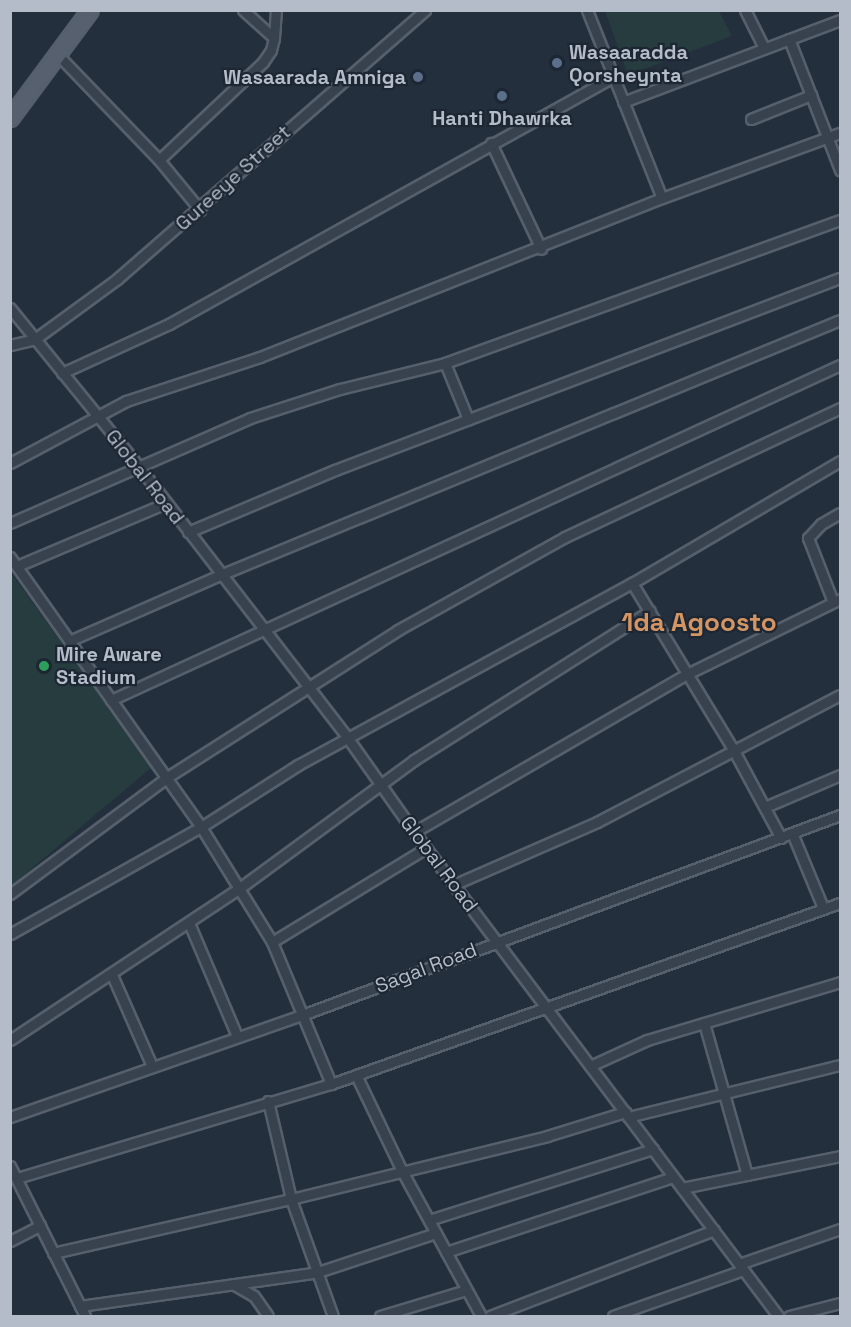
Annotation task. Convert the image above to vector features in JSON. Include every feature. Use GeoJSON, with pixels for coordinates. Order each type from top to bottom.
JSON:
{"type":"FeatureCollection","features":[{"type":"Feature","properties":{"kind":"main road"},"geometry":{"type":"LineString","coordinates":[[10,117],[90,10]]}},
{"type":"Feature","properties":{"kind":"street"},"geometry":{"type":"LineString","coordinates":[[243,10],[274,38]]}},
{"type":"Feature","properties":{"kind":"street"},"geometry":{"type":"LineString","coordinates":[[159,160],[263,62],[274,38],[276,10]]}},
{"type":"Feature","properties":{"kind":"street","name":"Gureeye Street"},"geometry":{"type":"LineString","coordinates":[[35,339],[117,279],[200,210],[425,10]]}},
{"type":"Feature","properties":{"kind":"street"},"geometry":{"type":"LineString","coordinates":[[588,10],[662,198]]}},
{"type":"Feature","properties":{"kind":"street"},"geometry":{"type":"LineString","coordinates":[[745,11],[764,48]]}},
{"type":"Feature","properties":{"kind":"street"},"geometry":{"type":"LineString","coordinates":[[623,102],[840,20]]}},
{"type":"Feature","properties":{"kind":"street"},"geometry":{"type":"LineString","coordinates":[[789,39],[840,170]]}},
{"type":"Feature","properties":{"kind":"street"},"geometry":{"type":"LineString","coordinates":[[58,55],[159,160],[200,210]]}},
{"type":"Feature","properties":{"kind":"street"},"geometry":{"type":"LineString","coordinates":[[62,373],[169,324],[613,77]]}},
{"type":"Feature","properties":{"kind":"street"},"geometry":{"type":"LineString","coordinates":[[751,119],[811,95]]}},
{"type":"Feature","properties":{"kind":"street"},"geometry":{"type":"LineString","coordinates":[[10,463],[96,414],[541,249],[662,198],[840,133]]}},
{"type":"Feature","properties":{"kind":"street"},"geometry":{"type":"LineString","coordinates":[[491,143],[541,249]]}},
{"type":"Feature","properties":{"kind":"street"},"geometry":{"type":"LineString","coordinates":[[10,523],[250,418],[340,389],[445,363],[840,220]]}},
{"type":"Feature","properties":{"kind":"street"},"geometry":{"type":"LineString","coordinates":[[188,532],[468,419],[840,278]]}},
{"type":"Feature","properties":{"kind":"street","name":"Global Road"},"geometry":{"type":"LineString","coordinates":[[10,308],[140,468],[261,629],[347,737],[453,885],[778,1317]]}},
{"type":"Feature","properties":{"kind":"street"},"geometry":{"type":"LineString","coordinates":[[69,641],[220,575],[840,320]]}},
{"type":"Feature","properties":{"kind":"street"},"geometry":{"type":"LineString","coordinates":[[10,345],[35,339]]}},
{"type":"Feature","properties":{"kind":"street"},"geometry":{"type":"LineString","coordinates":[[445,363],[468,419]]}},
{"type":"Feature","properties":{"kind":"street"},"geometry":{"type":"LineString","coordinates":[[111,700],[261,629],[840,365]]}},
{"type":"Feature","properties":{"kind":"street"},"geometry":{"type":"LineString","coordinates":[[10,894],[166,778],[398,630],[565,537],[840,408]]}},
{"type":"Feature","properties":{"kind":"street"},"geometry":{"type":"LineString","coordinates":[[10,934],[201,827],[347,737],[632,583],[840,461]]}},
{"type":"Feature","properties":{"kind":"street"},"geometry":{"type":"LineString","coordinates":[[17,566],[166,503]]}},
{"type":"Feature","properties":{"kind":"street"},"geometry":{"type":"LineString","coordinates":[[414,832],[687,674],[837,600],[808,538],[821,524],[840,513]]}},
{"type":"Feature","properties":{"kind":"street"},"geometry":{"type":"LineString","coordinates":[[10,557],[201,827],[237,890],[272,942],[331,1084]]}},
{"type":"Feature","properties":{"kind":"street"},"geometry":{"type":"LineString","coordinates":[[632,583],[733,749],[781,838]]}},
{"type":"Feature","properties":{"kind":"street"},"geometry":{"type":"LineString","coordinates":[[10,1040],[112,975],[237,890],[414,760],[650,611]]}},
{"type":"Feature","properties":{"kind":"street"},"geometry":{"type":"LineString","coordinates":[[453,885],[597,822],[840,695]]}},
{"type":"Feature","properties":{"kind":"street"},"geometry":{"type":"LineString","coordinates":[[765,807],[840,775]]}},
{"type":"Feature","properties":{"kind":"street","name":"Sagal Road"},"geometry":{"type":"LineString","coordinates":[[10,1117],[302,1015],[840,815]]}},
{"type":"Feature","properties":{"kind":"street"},"geometry":{"type":"LineString","coordinates":[[792,833],[824,908]]}},
{"type":"Feature","properties":{"kind":"street"},"geometry":{"type":"LineString","coordinates":[[272,942],[426,848]]}},
{"type":"Feature","properties":{"kind":"street"},"geometry":{"type":"LineString","coordinates":[[16,1178],[331,1084],[840,903]]}},
{"type":"Feature","properties":{"kind":"street"},"geometry":{"type":"LineString","coordinates":[[189,923],[237,1036]]}},
{"type":"Feature","properties":{"kind":"street"},"geometry":{"type":"LineString","coordinates":[[112,975],[152,1066]]}},
{"type":"Feature","properties":{"kind":"street"},"geometry":{"type":"LineString","coordinates":[[590,1066],[646,1040],[840,982]]}},
{"type":"Feature","properties":{"kind":"street"},"geometry":{"type":"LineString","coordinates":[[704,1023],[747,1175]]}},
{"type":"Feature","properties":{"kind":"street"},"geometry":{"type":"LineString","coordinates":[[53,1253],[291,1199],[627,1115],[840,1065]]}},
{"type":"Feature","properties":{"kind":"street"},"geometry":{"type":"LineString","coordinates":[[356,1075],[402,1171],[481,1317]]}},
{"type":"Feature","properties":{"kind":"street"},"geometry":{"type":"LineString","coordinates":[[268,1101],[291,1199],[333,1317]]}},
{"type":"Feature","properties":{"kind":"street"},"geometry":{"type":"LineString","coordinates":[[429,1220],[653,1149]]}},
{"type":"Feature","properties":{"kind":"street"},"geometry":{"type":"LineString","coordinates":[[682,1188],[840,1156]]}},
{"type":"Feature","properties":{"kind":"street"},"geometry":{"type":"LineString","coordinates":[[10,1166],[85,1317]]}},
{"type":"Feature","properties":{"kind":"street"},"geometry":{"type":"LineString","coordinates":[[446,1252],[673,1177]]}},
{"type":"Feature","properties":{"kind":"street"},"geometry":{"type":"LineString","coordinates":[[10,1241],[40,1226]]}},
{"type":"Feature","properties":{"kind":"street"},"geometry":{"type":"LineString","coordinates":[[613,1317],[840,1229]]}},
{"type":"Feature","properties":{"kind":"street"},"geometry":{"type":"LineString","coordinates":[[490,1317],[714,1230]]}},
{"type":"Feature","properties":{"kind":"street"},"geometry":{"type":"LineString","coordinates":[[80,1306],[318,1272],[436,1233]]}},
{"type":"Feature","properties":{"kind":"street"},"geometry":{"type":"LineString","coordinates":[[233,1284],[254,1296],[268,1317]]}},
{"type":"Feature","properties":{"kind":"street"},"geometry":{"type":"LineString","coordinates":[[380,1317],[466,1290]]}},
{"type":"Feature","properties":{"kind":"street"},"geometry":{"type":"LineString","coordinates":[[789,1317],[840,1304]]}},
{"type":"Feature","properties":{"kind":"green space"},"geometry":{"type":"Polygon","coordinates":[[[605,11],[719,11],[732,36],[628,75],[605,11]]]}},
{"type":"Feature","properties":{"kind":"green space","name":"Mire Aware Stadium"},"geometry":{"type":"Polygon","coordinates":[[[11,573],[152,767],[10,886],[11,573]]]}},
{"type":"Feature","properties":{"kind":"place","name":"Wasaaradda Qorsheynta"},"geometry":{"type":"Point","coordinates":[557,63]}},
{"type":"Feature","properties":{"kind":"place","name":"Wasaarada Amniga"},"geometry":{"type":"Point","coordinates":[418,77]}},
{"type":"Feature","properties":{"kind":"place","name":"Hanti Dhawrka"},"geometry":{"type":"Point","coordinates":[502,96]}},
{"type":"Feature","properties":{"kind":"place","name":"Mire Aware Stadium"},"geometry":{"type":"Point","coordinates":[44,666]}},
{"type":"Feature","properties":{"kind":"district","name":"1da Agoosto"},"geometry":{"type":"Point","coordinates":[699,623]}}]}
